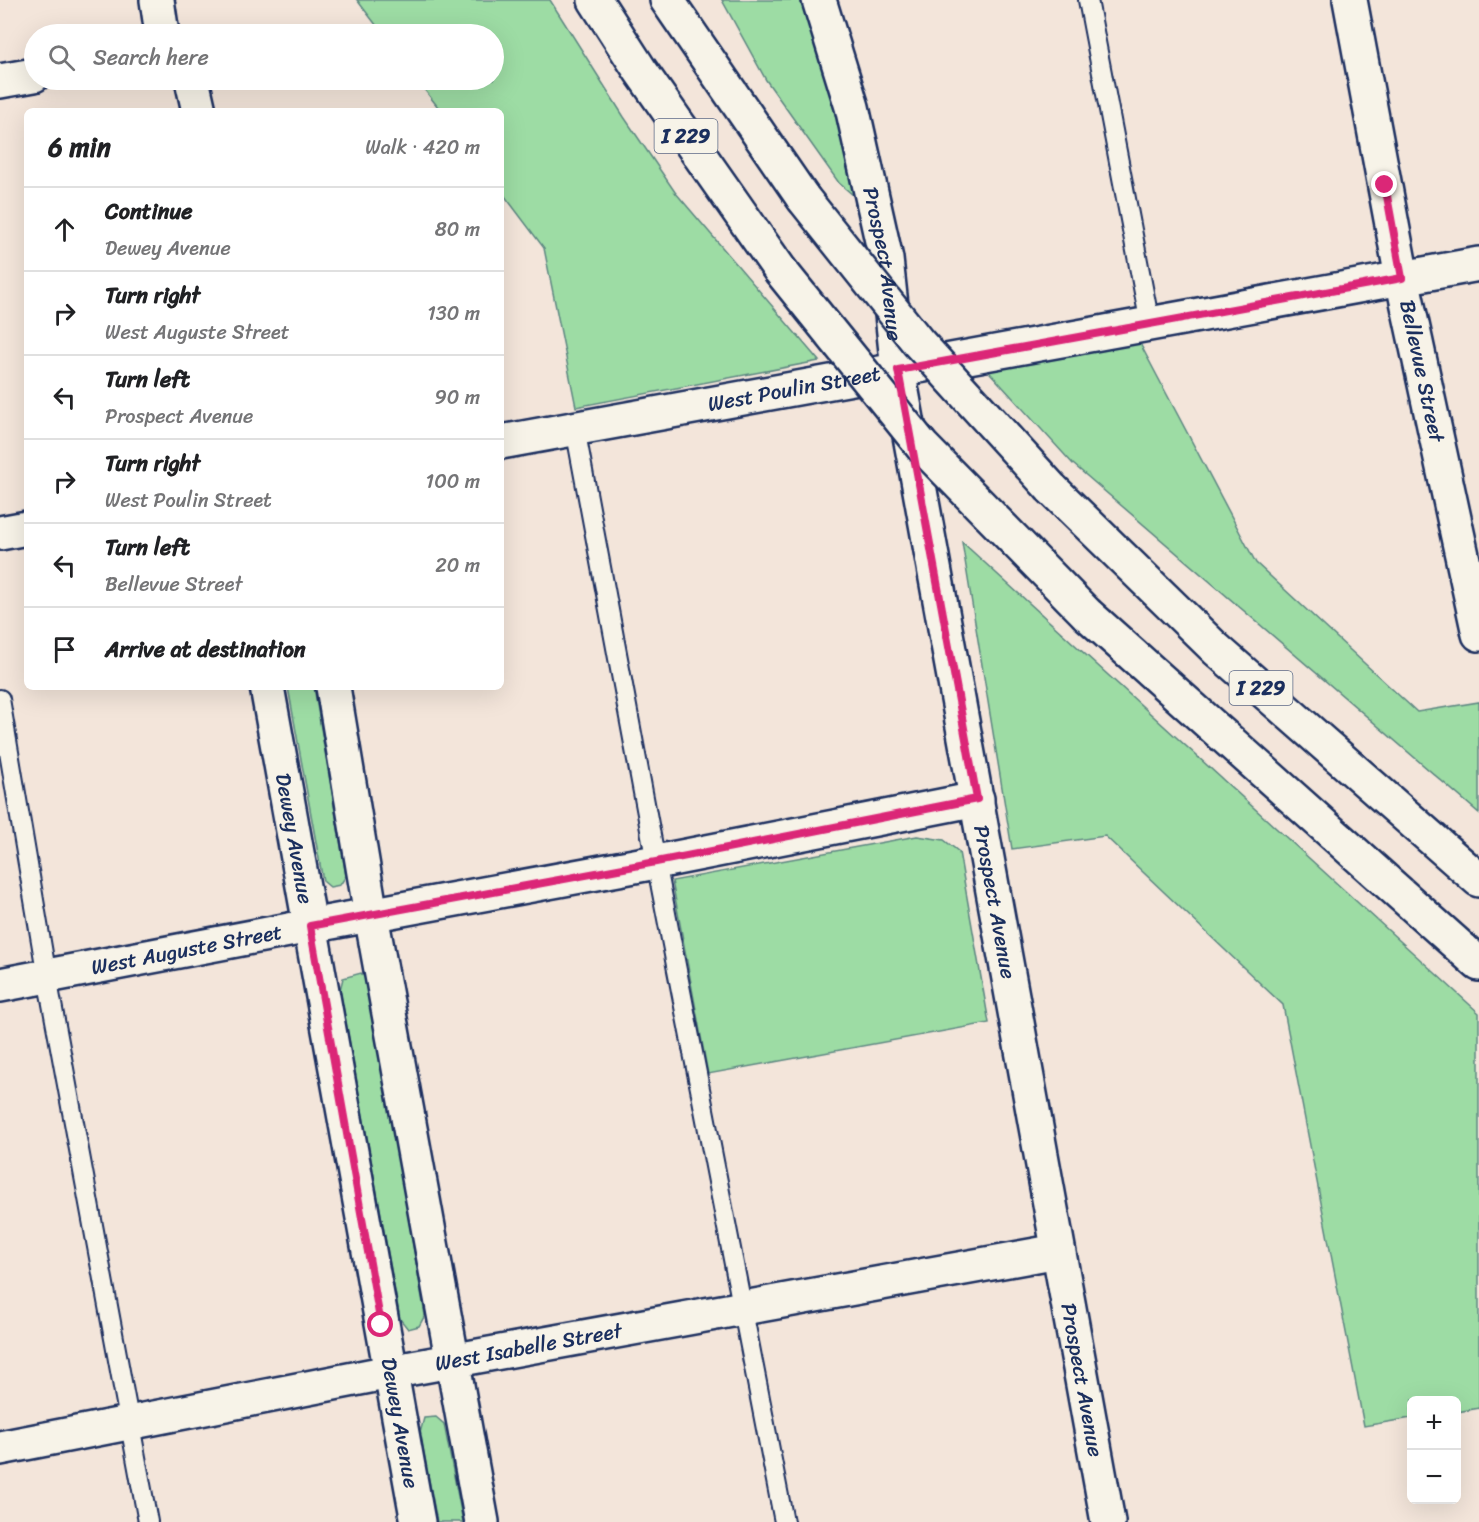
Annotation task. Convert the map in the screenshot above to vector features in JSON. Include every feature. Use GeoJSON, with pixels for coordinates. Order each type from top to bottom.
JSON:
{"type":"FeatureCollection","features":[{"type":"Feature","properties":{"kind":"main road"},"geometry":{"type":"LineString","coordinates":[[157,0],[161,24]]}},
{"type":"Feature","properties":{"kind":"main road","name":"I 229"},"geometry":{"type":"LineString","coordinates":[[596,0],[640,70],[780,270],[922,446],[1087,614],[1479,964]]}},
{"type":"Feature","properties":{"kind":"main road","name":"I 229"},"geometry":{"type":"LineString","coordinates":[[667,0],[803,198],[918,342],[1050,488],[1216,649],[1479,880]]}},
{"type":"Feature","properties":{"kind":"main road","name":"Prospect Avenue"},"geometry":{"type":"LineString","coordinates":[[819,0],[852,107],[885,259],[898,370],[1108,1522]]}},
{"type":"Feature","properties":{"kind":"main road","name":"Bellevue Street"},"geometry":{"type":"LineString","coordinates":[[1350,0],[1402,278],[1479,634]]}},
{"type":"Feature","properties":{"kind":"main road"},"geometry":{"type":"LineString","coordinates":[[0,81],[24,77]]}},
{"type":"Feature","properties":{"kind":"main road"},"geometry":{"type":"LineString","coordinates":[[194,90],[198,108]]}},
{"type":"Feature","properties":{"kind":"main road","name":"West Poulin Street"},"geometry":{"type":"LineString","coordinates":[[504,441],[1479,264]]}},
{"type":"Feature","properties":{"kind":"main road"},"geometry":{"type":"LineString","coordinates":[[0,533],[24,529]]}},
{"type":"Feature","properties":{"kind":"main road","name":"Dewey Avenue"},"geometry":{"type":"LineString","coordinates":[[268,690],[418,1522]]}},
{"type":"Feature","properties":{"kind":"main road"},"geometry":{"type":"LineString","coordinates":[[334,690],[371,915],[482,1522]]}},
{"type":"Feature","properties":{"kind":"main road","name":"West Auguste Street"},"geometry":{"type":"LineString","coordinates":[[0,986],[977,799]]}},
{"type":"Feature","properties":{"kind":"main road","name":"West Isabelle Street"},"geometry":{"type":"LineString","coordinates":[[0,1448],[453,1360],[1058,1251]]}},
{"type":"Feature","properties":{"kind":"lane"},"geometry":{"type":"LineString","coordinates":[[1088,0],[1150,324]]}},
{"type":"Feature","properties":{"kind":"lane"},"geometry":{"type":"LineString","coordinates":[[575,429],[784,1522]]}},
{"type":"Feature","properties":{"kind":"lane"},"geometry":{"type":"LineString","coordinates":[[0,699],[47,977],[148,1522]]}},
{"type":"Feature","properties":{"kind":"green space"},"geometry":{"type":"Polygon","coordinates":[[[357,0],[550,0],[624,117],[675,192],[819,361],[576,407],[544,248],[504,195],[504,108],[439,108],[425,90],[504,90],[504,24],[375,24],[357,0]]]}},
{"type":"Feature","properties":{"kind":"green space"},"geometry":{"type":"Polygon","coordinates":[[[722,0],[808,0],[867,207],[839,183],[766,80],[722,0]]]}},
{"type":"Feature","properties":{"kind":"green space"},"geometry":{"type":"Polygon","coordinates":[[[1135,334],[1256,563],[1417,712],[1479,702],[1479,813],[1073,464],[981,363],[1135,334]]]}},
{"type":"Feature","properties":{"kind":"green space"},"geometry":{"type":"Polygon","coordinates":[[[962,542],[1479,1013],[1479,1408],[1461,1411],[1461,1396],[1407,1396],[1407,1419],[1364,1426],[1283,1005],[1105,836],[1012,849],[962,542]]]}},
{"type":"Feature","properties":{"kind":"green space"},"geometry":{"type":"Polygon","coordinates":[[[289,690],[315,690],[346,876],[340,885],[330,887],[323,881],[289,690]]]}},
{"type":"Feature","properties":{"kind":"green space"},"geometry":{"type":"Polygon","coordinates":[[[917,836],[944,840],[959,852],[989,1023],[708,1074],[672,881],[917,836]]]}},
{"type":"Feature","properties":{"kind":"green space"},"geometry":{"type":"Polygon","coordinates":[[[361,973],[368,982],[425,1315],[419,1326],[408,1329],[400,1319],[340,990],[343,978],[361,973]]]}},
{"type":"Feature","properties":{"kind":"green space"},"geometry":{"type":"Polygon","coordinates":[[[436,1417],[444,1424],[463,1522],[437,1522],[420,1433],[424,1418],[436,1417]]]}},
{"type":"Feature","properties":{"kind":"route"},"geometry":{"type":"LineString","coordinates":[[381,1325],[310,926],[656,862],[977,799],[898,370],[1402,278],[1385,185]]}}]}
